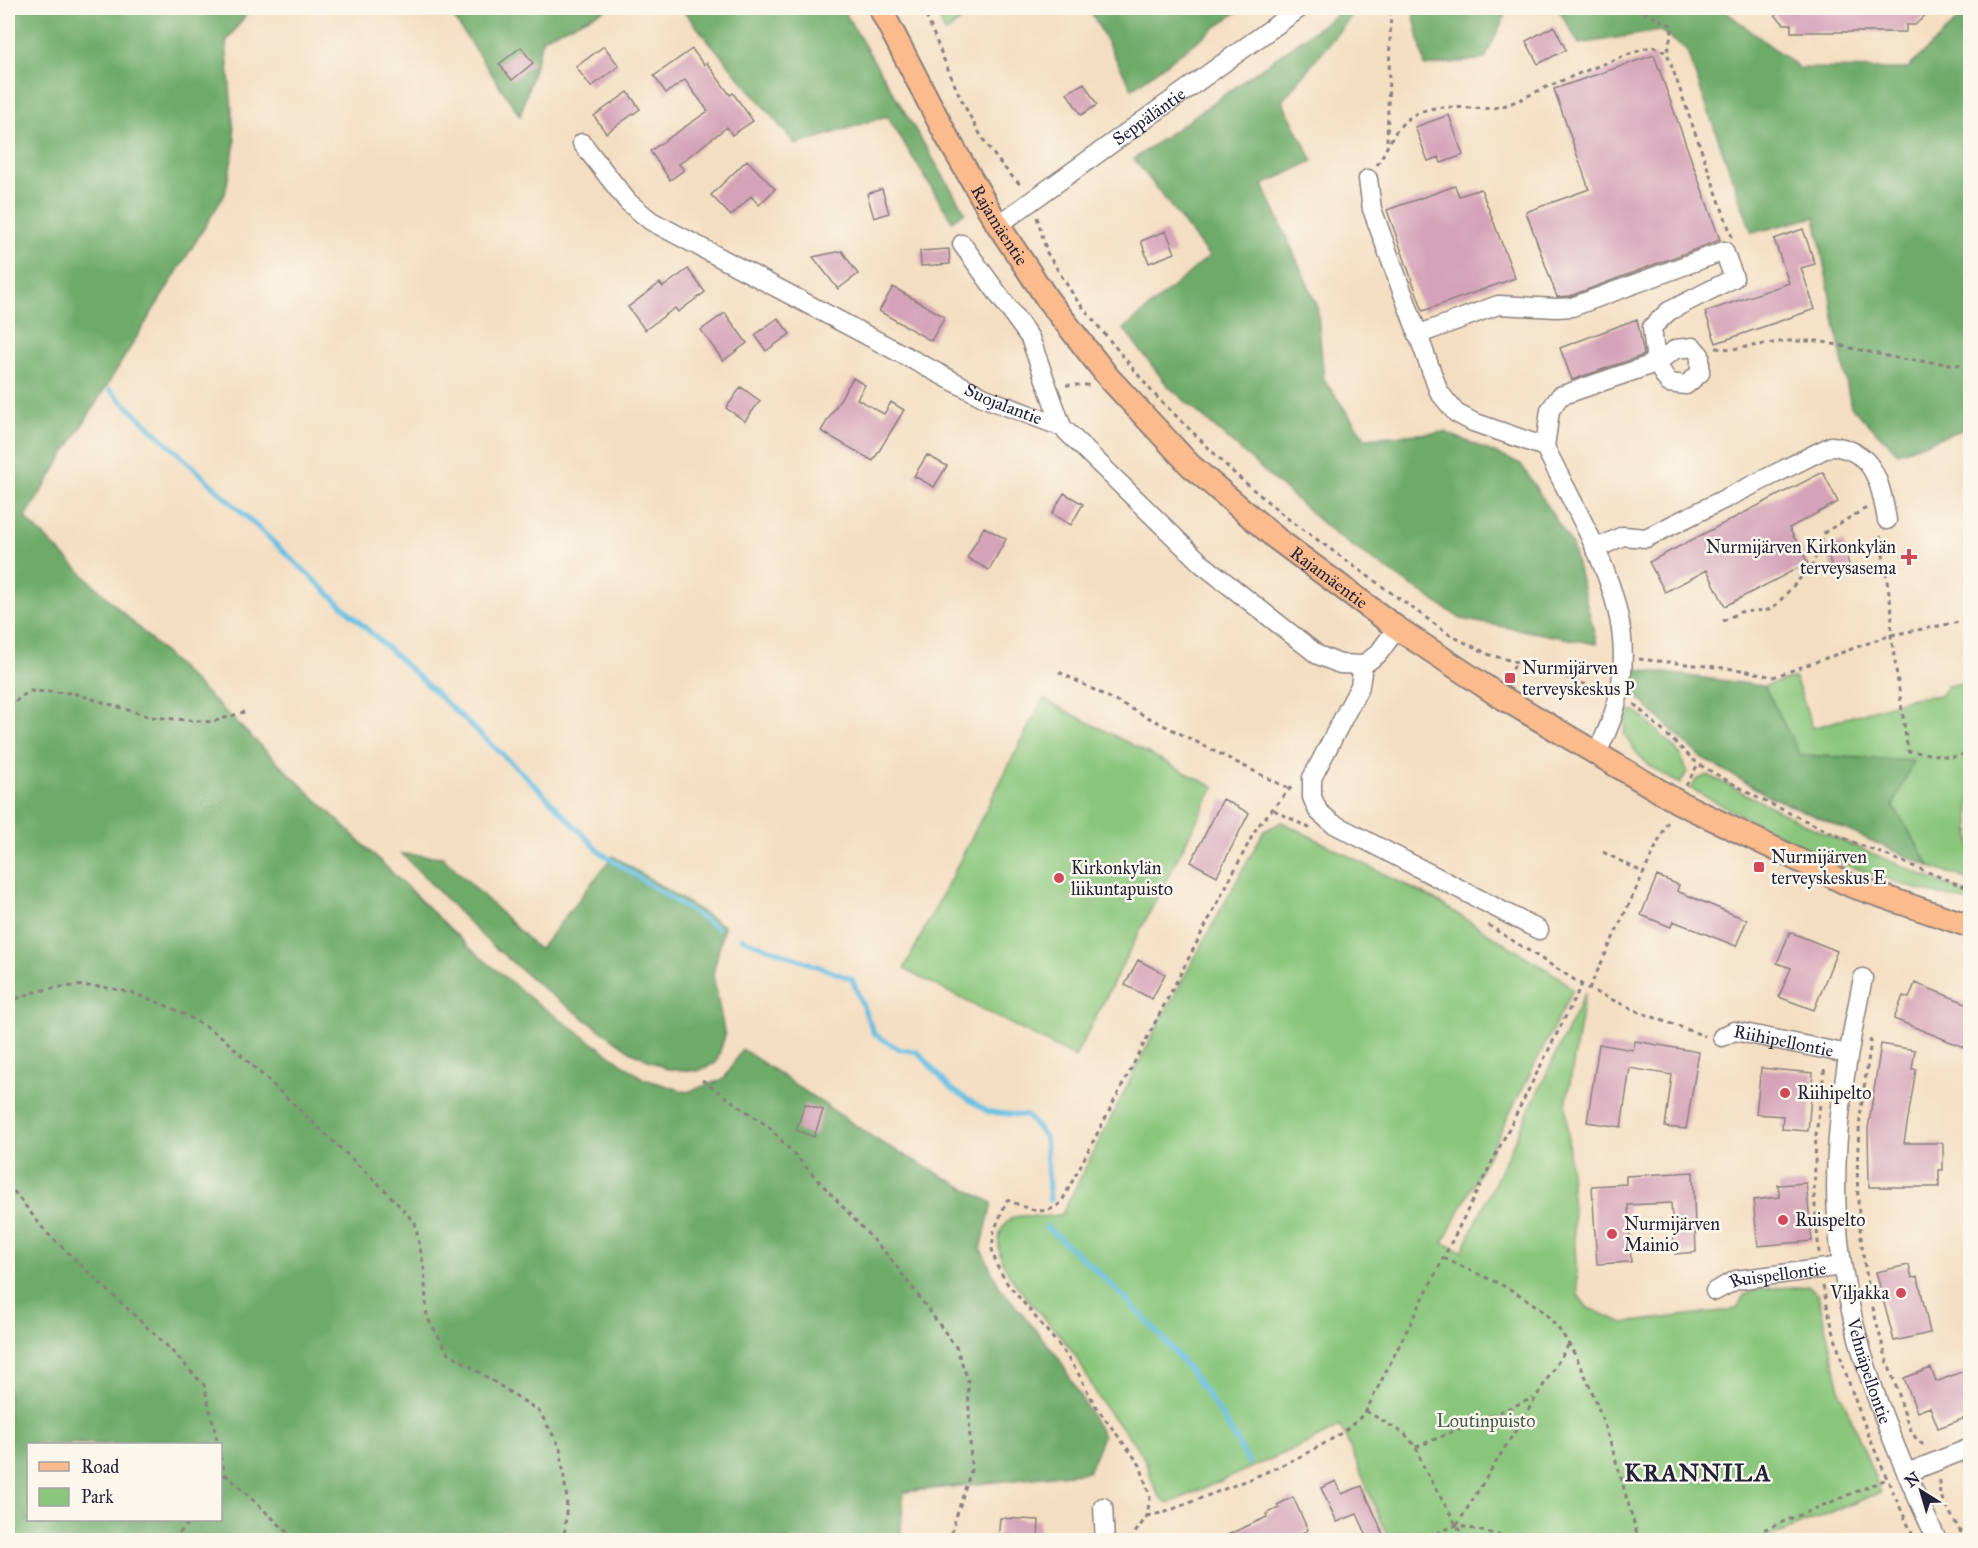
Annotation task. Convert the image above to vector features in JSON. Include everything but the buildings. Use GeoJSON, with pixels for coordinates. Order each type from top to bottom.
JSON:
{"type":"FeatureCollection","features":[{"type":"Feature","properties":{"kind":"main road","name":"Rajamäentie"},"geometry":{"type":"LineString","coordinates":[[880,8],[946,137],[998,225],[1048,300],[1095,361],[1191,466],[1277,539],[1397,628],[1498,695],[1595,755],[1678,802],[1852,885],[1971,926]]}},
{"type":"Feature","properties":{"kind":"street","name":"Seppäläntie"},"geometry":{"type":"LineString","coordinates":[[998,225],[1300,8]]}},
{"type":"Feature","properties":{"kind":"street","name":"Suojalantie"},"geometry":{"type":"LineString","coordinates":[[582,143],[628,202],[651,220],[830,318],[985,398],[1062,427],[1202,564],[1282,630],[1318,655],[1340,664],[1363,665]]}},
{"type":"Feature","properties":{"kind":"street"},"geometry":{"type":"LineString","coordinates":[[1368,179],[1372,209],[1438,392],[1456,413],[1473,422],[1545,447]]}},
{"type":"Feature","properties":{"kind":"street"},"geometry":{"type":"LineString","coordinates":[[963,244],[1030,338],[1062,427]]}},
{"type":"Feature","properties":{"kind":"street"},"geometry":{"type":"LineString","coordinates":[[1416,335],[1498,305],[1572,307],[1724,251],[1734,278],[1669,311],[1652,327],[1656,363],[1669,383],[1686,385],[1700,374],[1700,355],[1693,347],[1677,350],[1656,363],[1560,396],[1550,410],[1545,447],[1594,549],[1621,615],[1625,658],[1618,697],[1610,730],[1595,755]]}},
{"type":"Feature","properties":{"kind":"street"},"geometry":{"type":"LineString","coordinates":[[1594,549],[1623,537],[1646,538],[1831,446],[1847,448],[1864,457],[1873,471],[1879,515]]}},
{"type":"Feature","properties":{"kind":"street"},"geometry":{"type":"LineString","coordinates":[[1397,628],[1377,654],[1363,665],[1360,686],[1312,778],[1312,797],[1318,811],[1332,823],[1539,930]]}},
{"type":"Feature","properties":{"kind":"street","name":"Vehnäpellontie"},"geometry":{"type":"LineString","coordinates":[[1863,978],[1848,1054],[1837,1158],[1837,1216],[1842,1266],[1870,1380],[1937,1540]]}},
{"type":"Feature","properties":{"kind":"street","name":"Riihipellontie"},"geometry":{"type":"LineString","coordinates":[[1722,1037],[1734,1031],[1848,1054]]}},
{"type":"Feature","properties":{"kind":"street","name":"Ruispellontie"},"geometry":{"type":"LineString","coordinates":[[1716,1291],[1736,1280],[1842,1266]]}},
{"type":"Feature","properties":{"kind":"street"},"geometry":{"type":"LineString","coordinates":[[1907,1473],[1971,1448]]}},
{"type":"Feature","properties":{"kind":"street"},"geometry":{"type":"LineString","coordinates":[[1103,1507],[1105,1540]]}},
{"type":"Feature","properties":{"kind":"path"},"geometry":{"type":"LineString","coordinates":[[923,8],[973,121],[992,154],[1026,189],[1047,253],[1076,299],[1153,393],[1226,466],[1296,525],[1441,629],[1470,646],[1515,663],[1547,670],[1639,707],[1672,743],[1698,764],[1758,798],[1838,836],[1971,889]]}},
{"type":"Feature","properties":{"kind":"path"},"geometry":{"type":"LineString","coordinates":[[1387,142],[1391,8]]}},
{"type":"Feature","properties":{"kind":"path"},"geometry":{"type":"LineString","coordinates":[[1635,8],[1673,26],[1667,53],[1736,246],[1724,251]]}},
{"type":"Feature","properties":{"kind":"path"},"geometry":{"type":"LineString","coordinates":[[1368,179],[1387,142],[1401,124],[1419,112],[1448,107],[1498,107],[1522,100],[1552,84],[1652,46],[1667,53]]}},
{"type":"Feature","properties":{"kind":"path"},"geometry":{"type":"LineString","coordinates":[[1693,347],[1732,349],[1786,341],[1819,341],[1901,359],[1971,366]]}},
{"type":"Feature","properties":{"kind":"path"},"geometry":{"type":"LineString","coordinates":[[1723,621],[1740,612],[1768,610],[1777,604],[1813,564],[1825,532],[1879,515],[1892,612],[1891,635],[1908,751],[1951,757],[1971,753]]}},
{"type":"Feature","properties":{"kind":"path"},"geometry":{"type":"LineString","coordinates":[[1625,658],[1743,670],[1773,676],[1891,635],[1971,620]]}},
{"type":"Feature","properties":{"kind":"path"},"geometry":{"type":"LineString","coordinates":[[1510,678],[1515,663]]}},
{"type":"Feature","properties":{"kind":"path"},"geometry":{"type":"LineString","coordinates":[[1059,672],[1291,790]]}},
{"type":"Feature","properties":{"kind":"path"},"geometry":{"type":"LineString","coordinates":[[8,707],[29,691],[73,693],[151,717],[212,722],[244,712]]}},
{"type":"Feature","properties":{"kind":"path"},"geometry":{"type":"LineString","coordinates":[[1589,989],[1642,872],[1698,764]]}},
{"type":"Feature","properties":{"kind":"path"},"geometry":{"type":"LineString","coordinates":[[1130,1540],[1147,1516],[1150,1497],[1140,1465],[1096,1407],[1077,1371],[1057,1343],[1007,1283],[997,1266],[992,1249],[994,1231],[1007,1200],[1042,1213],[1053,1210],[1062,1203],[1257,827],[1291,790],[1297,780]]}},
{"type":"Feature","properties":{"kind":"path"},"geometry":{"type":"LineString","coordinates":[[1273,810],[1314,831]]}},
{"type":"Feature","properties":{"kind":"path"},"geometry":{"type":"LineString","coordinates":[[1603,852],[1642,872]]}},
{"type":"Feature","properties":{"kind":"path"},"geometry":{"type":"LineString","coordinates":[[1486,924],[1589,989],[1639,1012],[1700,1035],[1722,1037]]}},
{"type":"Feature","properties":{"kind":"path"},"geometry":{"type":"LineString","coordinates":[[8,1003],[18,998],[76,984],[114,987],[192,1017],[222,1038],[387,1192],[415,1223],[424,1269],[427,1317],[448,1352],[539,1411],[560,1447],[567,1500],[564,1540]]}},
{"type":"Feature","properties":{"kind":"path"},"geometry":{"type":"LineString","coordinates":[[1147,1516],[1166,1512],[1309,1452],[1356,1424],[1366,1411],[1582,984]]}},
{"type":"Feature","properties":{"kind":"path"},"geometry":{"type":"LineString","coordinates":[[1871,1041],[1859,1144],[1859,1215],[1869,1293],[1882,1350],[1914,1436],[1922,1444],[1931,1448],[1936,1461],[1940,1495],[1965,1540]]}},
{"type":"Feature","properties":{"kind":"path"},"geometry":{"type":"LineString","coordinates":[[702,1080],[769,1127],[891,1259],[956,1347],[968,1380],[971,1470],[949,1540]]}},
{"type":"Feature","properties":{"kind":"path"},"geometry":{"type":"LineString","coordinates":[[8,1184],[46,1232],[165,1344],[204,1385],[218,1443]]}},
{"type":"Feature","properties":{"kind":"path"},"geometry":{"type":"LineString","coordinates":[[1443,1258],[1526,1299],[1556,1324],[1588,1380],[1639,1540]]}},
{"type":"Feature","properties":{"kind":"path"},"geometry":{"type":"LineString","coordinates":[[1457,1525],[1533,1398],[1569,1344]]}},
{"type":"Feature","properties":{"kind":"path"},"geometry":{"type":"LineString","coordinates":[[1416,1447],[1533,1398]]}},
{"type":"Feature","properties":{"kind":"path"},"geometry":{"type":"LineString","coordinates":[[1366,1411],[1406,1434],[1416,1447],[1424,1468],[1465,1540]]}},
{"type":"Feature","properties":{"kind":"path"},"geometry":{"type":"LineString","coordinates":[[222,1463],[225,1474],[296,1540]]}},
{"type":"Feature","properties":{"kind":"path"},"geometry":{"type":"LineString","coordinates":[[222,1478],[225,1474]]}},
{"type":"Feature","properties":{"kind":"path"},"geometry":{"type":"LineString","coordinates":[[1740,1540],[1887,1479]]}},
{"type":"Feature","properties":{"kind":"path"},"geometry":{"type":"LineString","coordinates":[[173,1540],[190,1521]]}},
{"type":"Feature","properties":{"kind":"path"},"geometry":{"type":"LineString","coordinates":[[1420,1540],[1457,1525],[1519,1540]]}},
{"type":"Feature","properties":{"kind":"green space"},"geometry":{"type":"Polygon","coordinates":[[[8,8],[251,8],[226,42],[235,143],[225,194],[25,518],[472,950],[534,1001],[644,1079],[687,1092],[724,1079],[742,1049],[882,1143],[992,1203],[981,1249],[999,1286],[1058,1357],[1103,1436],[1088,1472],[904,1492],[900,1540],[8,1540],[8,8]]]}},
{"type":"Feature","properties":{"kind":"green space"},"geometry":{"type":"Polygon","coordinates":[[[447,8],[609,8],[543,38],[520,116],[447,8]]]}},
{"type":"Feature","properties":{"kind":"green space"},"geometry":{"type":"Polygon","coordinates":[[[681,8],[842,8],[965,212],[952,221],[887,116],[796,145],[681,8]]]}},
{"type":"Feature","properties":{"kind":"green space"},"geometry":{"type":"Polygon","coordinates":[[[936,8],[976,8],[945,33],[936,8]]]}},
{"type":"Feature","properties":{"kind":"green space"},"geometry":{"type":"Polygon","coordinates":[[[1089,8],[1242,8],[1132,89],[1089,8]]]}},
{"type":"Feature","properties":{"kind":"green space"},"geometry":{"type":"Polygon","coordinates":[[[1346,8],[1358,8],[1282,101],[1313,161],[1263,185],[1317,305],[1324,380],[1365,438],[1445,432],[1521,464],[1572,545],[1597,644],[1461,619],[1337,536],[1167,385],[1124,329],[1209,256],[1134,159],[1346,8]]]}},
{"type":"Feature","properties":{"kind":"green space"},"geometry":{"type":"Polygon","coordinates":[[[1412,8],[1721,8],[1799,68],[1907,69],[1970,8],[1970,391],[1967,392],[1962,430],[1898,453],[1851,407],[1815,217],[1752,233],[1686,49],[1660,31],[1579,44],[1559,10],[1507,11],[1485,59],[1425,66],[1412,8]]]}},
{"type":"Feature","properties":{"kind":"green space"},"geometry":{"type":"Polygon","coordinates":[[[1635,669],[1764,686],[1800,755],[1913,761],[1893,806],[1931,867],[1767,795],[1699,756],[1630,690],[1635,669]]]}},
{"type":"Feature","properties":{"kind":"green space"},"geometry":{"type":"Polygon","coordinates":[[[1795,678],[1813,728],[1913,698],[1941,695],[1947,686],[1970,682],[1970,880],[1931,867],[1893,806],[1912,761],[1800,755],[1764,686],[1795,678]]]}},
{"type":"Feature","properties":{"kind":"green space","name":"Kirkonkylän liikuntapuisto"},"geometry":{"type":"Polygon","coordinates":[[[1043,699],[1214,787],[1075,1057],[904,969],[1043,699]]]}},
{"type":"Feature","properties":{"kind":"green space"},"geometry":{"type":"Polygon","coordinates":[[[1627,712],[1637,712],[1681,755],[1687,772],[1680,784],[1654,769],[1636,752],[1624,734],[1627,712]]]}},
{"type":"Feature","properties":{"kind":"green space"},"geometry":{"type":"Polygon","coordinates":[[[1708,775],[1817,830],[1970,895],[1970,902],[1916,889],[1820,856],[1691,789],[1696,780],[1708,775]]]}},
{"type":"Feature","properties":{"kind":"green space","name":"Loutinpuisto"},"geometry":{"type":"Polygon","coordinates":[[[1282,822],[1435,900],[1559,977],[1573,990],[1443,1243],[1462,1251],[1585,993],[1566,1106],[1578,1295],[1588,1308],[1624,1323],[1737,1309],[1744,1295],[1759,1289],[1809,1286],[1818,1295],[1841,1394],[1881,1492],[1763,1540],[1389,1540],[1341,1426],[1168,1504],[1162,1499],[1155,1489],[1139,1450],[1104,1406],[1072,1351],[1012,1280],[999,1248],[1000,1234],[1004,1225],[1017,1216],[1043,1217],[1062,1214],[1162,1017],[1264,831],[1282,822]]]}},
{"type":"Feature","properties":{"kind":"green space"},"geometry":{"type":"Polygon","coordinates":[[[402,854],[443,857],[539,950],[613,856],[724,926],[713,975],[725,1036],[716,1063],[698,1071],[667,1069],[630,1051],[546,991],[486,940],[402,854]]]}},
{"type":"Feature","properties":{"kind":"waterway"},"geometry":{"type":"LineString","coordinates":[[110,390],[536,786],[601,853],[717,928]]}},
{"type":"Feature","properties":{"kind":"waterway"},"geometry":{"type":"LineString","coordinates":[[741,938],[852,979],[874,1034],[899,1049],[918,1052],[950,1088],[988,1112],[1027,1116],[1045,1137],[1050,1201]]}},
{"type":"Feature","properties":{"kind":"waterway"},"geometry":{"type":"LineString","coordinates":[[1046,1227],[1105,1279],[1160,1335],[1209,1397],[1249,1464]]}},
{"type":"Feature","properties":{"kind":"place","name":"Nurmijärven Kirkonkylän terveysasema"},"geometry":{"type":"Point","coordinates":[1909,557]}},
{"type":"Feature","properties":{"kind":"place","name":"Nurmijärven terveyskeskus P"},"geometry":{"type":"Point","coordinates":[1510,678]}},
{"type":"Feature","properties":{"kind":"place","name":"Nurmijärven terveyskeskus E"},"geometry":{"type":"Point","coordinates":[1759,867]}},
{"type":"Feature","properties":{"kind":"place","name":"Kirkonkylän liikuntapuisto"},"geometry":{"type":"Point","coordinates":[1059,878]}},
{"type":"Feature","properties":{"kind":"place","name":"Riihipelto"},"geometry":{"type":"Point","coordinates":[1785,1093]}},
{"type":"Feature","properties":{"kind":"place","name":"Ruispelto"},"geometry":{"type":"Point","coordinates":[1783,1220]}},
{"type":"Feature","properties":{"kind":"place","name":"Nurmijärven Mainio"},"geometry":{"type":"Point","coordinates":[1612,1234]}},
{"type":"Feature","properties":{"kind":"place","name":"Viljakka"},"geometry":{"type":"Point","coordinates":[1901,1293]}},
{"type":"Feature","properties":{"kind":"district","name":"KRANNILA"},"geometry":{"type":"Point","coordinates":[1698,1473]}}]}
